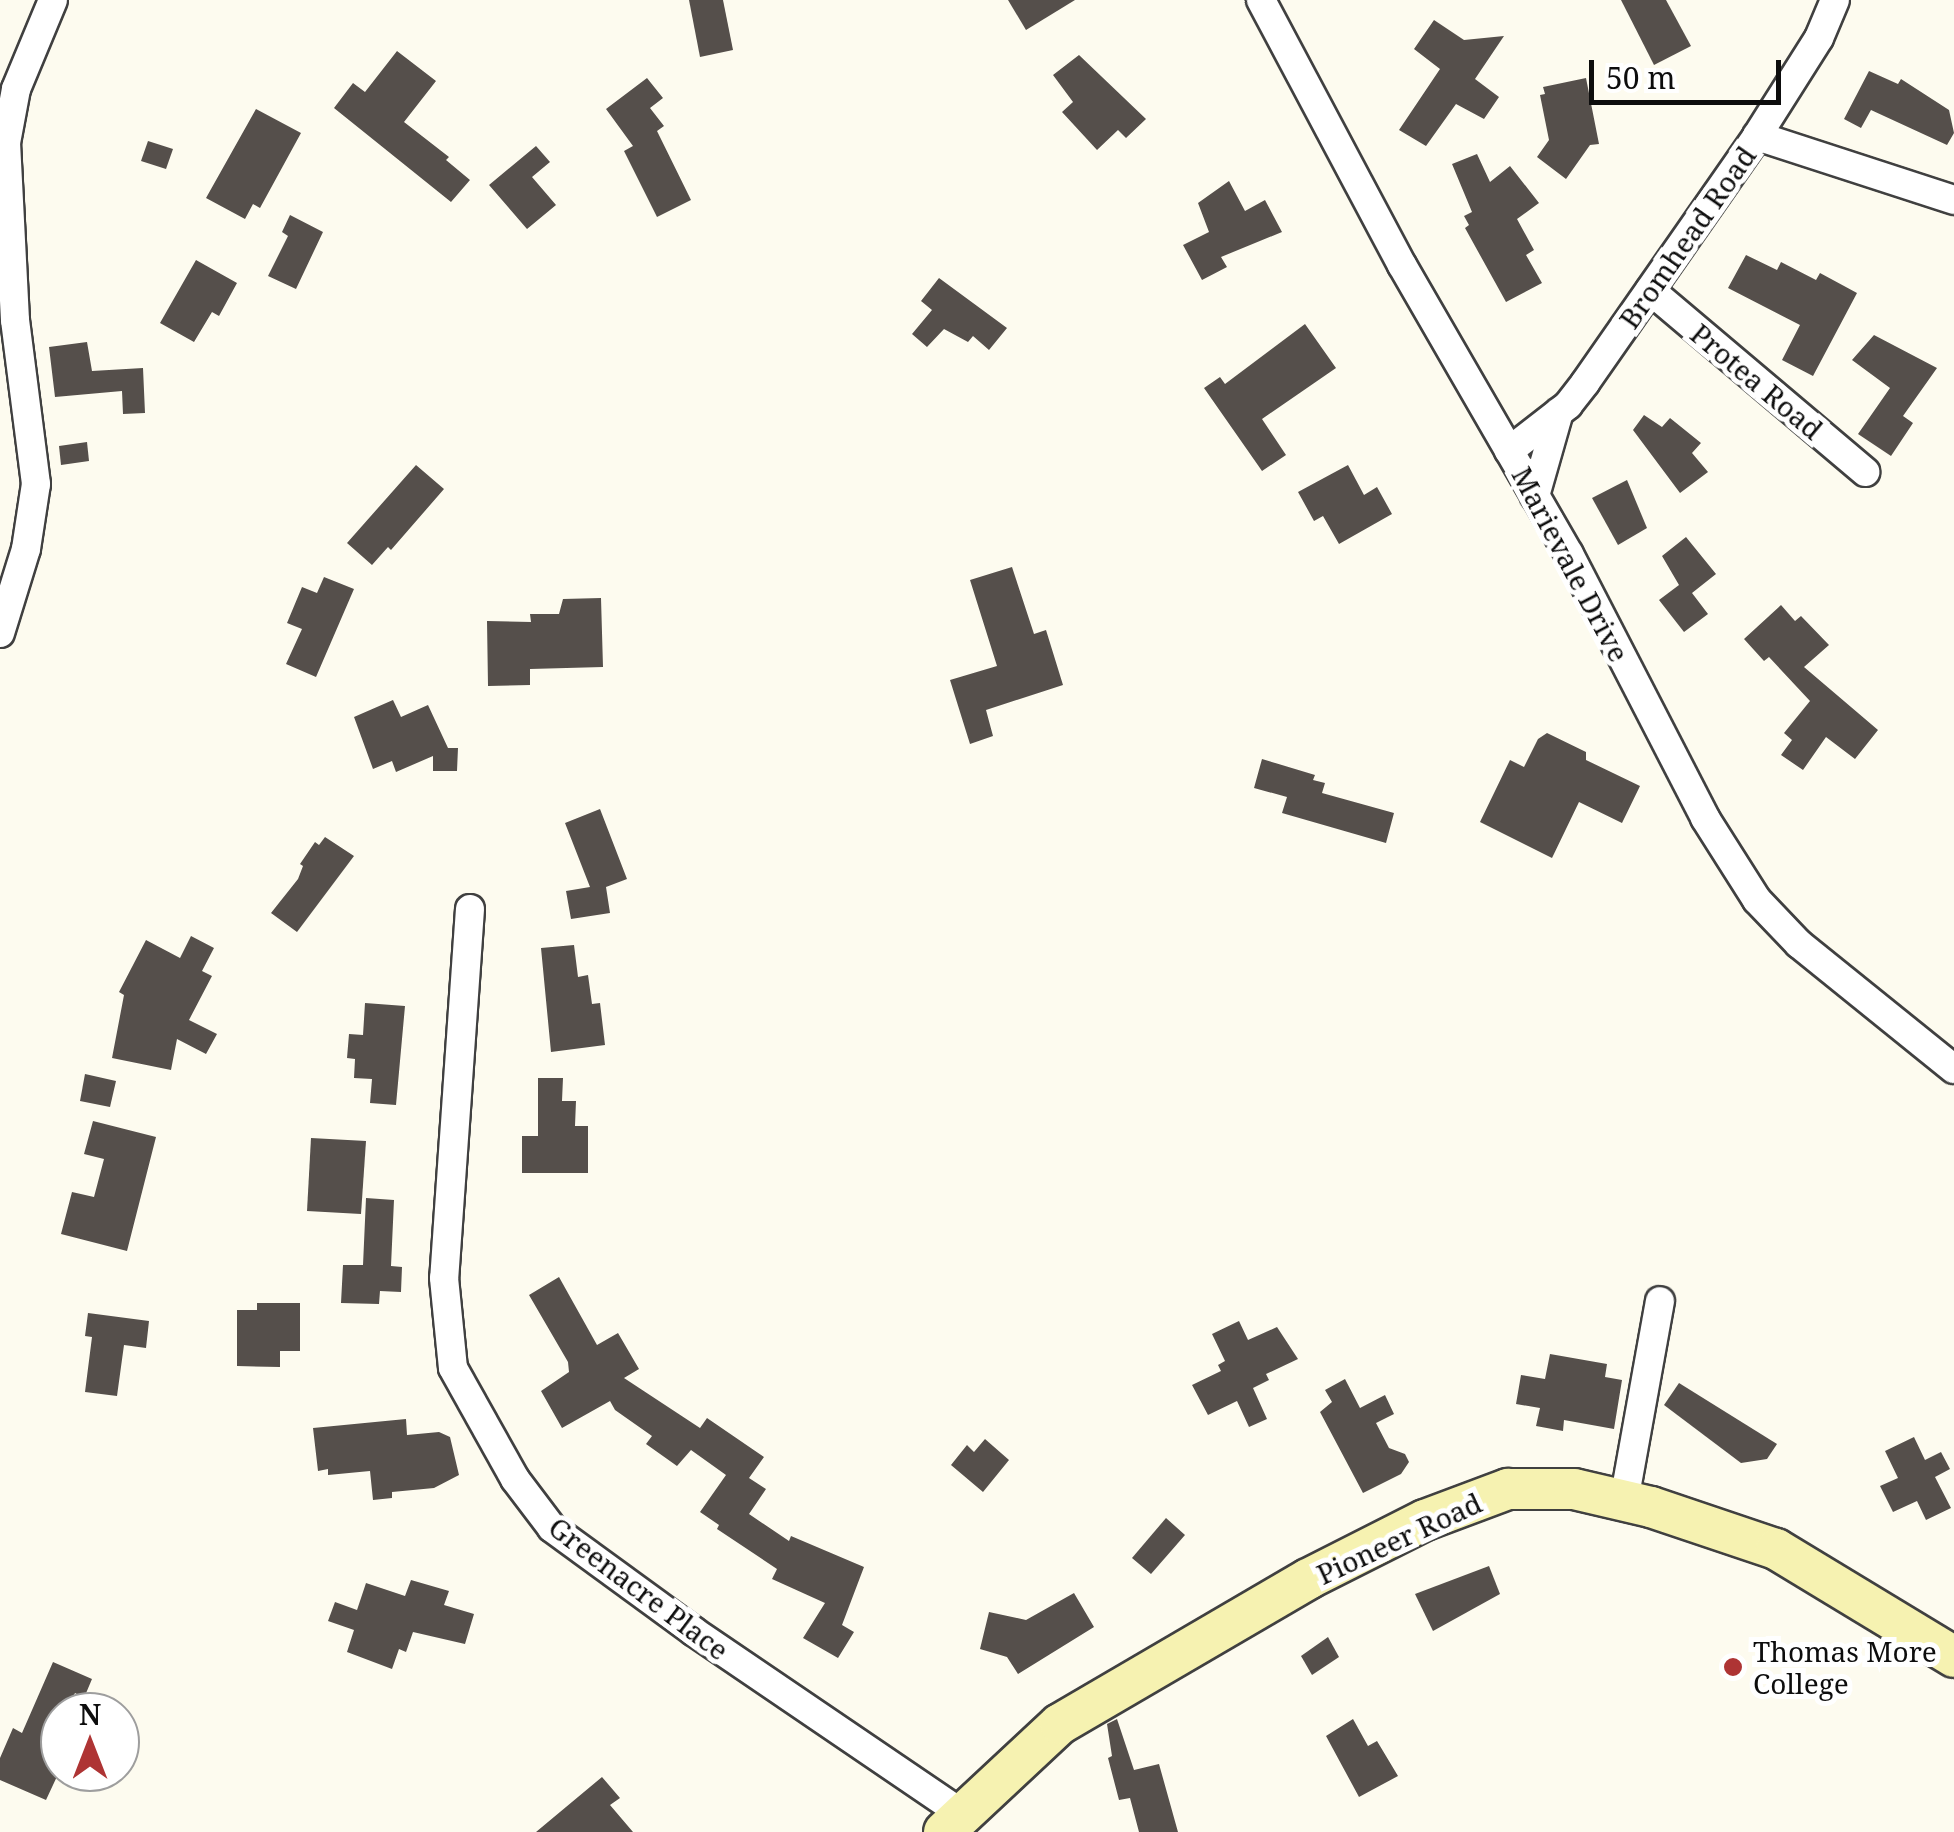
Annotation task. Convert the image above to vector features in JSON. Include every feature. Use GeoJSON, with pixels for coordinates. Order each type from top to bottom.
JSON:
{"type":"FeatureCollection","features":[{"type":"Feature","properties":{"kind":"main road","name":"Pioneer Road"},"geometry":{"type":"LineString","coordinates":[[953,1823],[1060,1724],[1308,1580],[1424,1520],[1508,1489],[1574,1490],[1624,1501],[1776,1549],[1954,1657]]}},
{"type":"Feature","properties":{"kind":"street"},"geometry":{"type":"LineString","coordinates":[[0,633],[26,549],[36,484],[15,320],[6,143],[16,89],[53,0]]}},
{"type":"Feature","properties":{"kind":"street","name":"Marievale Drive"},"geometry":{"type":"LineString","coordinates":[[1261,0],[1392,248],[1535,496],[1706,818],[1757,900],[1799,944],[1954,1068]]}},
{"type":"Feature","properties":{"kind":"street","name":"Bromhead Road"},"geometry":{"type":"LineString","coordinates":[[1509,451],[1559,412],[1650,290],[1757,136],[1819,38],[1835,0]]}},
{"type":"Feature","properties":{"kind":"street"},"geometry":{"type":"LineString","coordinates":[[1757,136],[1954,200]]}},
{"type":"Feature","properties":{"kind":"street","name":"Protea Road"},"geometry":{"type":"LineString","coordinates":[[1650,290],[1865,472]]}},
{"type":"Feature","properties":{"kind":"street"},"geometry":{"type":"LineString","coordinates":[[1535,496],[1559,412]]}},
{"type":"Feature","properties":{"kind":"street","name":"Greenacre Place"},"geometry":{"type":"LineString","coordinates":[[470,909],[444,1278],[453,1368],[515,1479],[552,1528],[953,1823]]}},
{"type":"Feature","properties":{"kind":"street"},"geometry":{"type":"LineString","coordinates":[[1624,1501],[1660,1302]]}},
{"type":"Feature","properties":{"kind":"building"},"geometry":{"type":"Polygon","coordinates":[[[689,0],[723,0],[733,50],[700,57],[689,0]]]}},
{"type":"Feature","properties":{"kind":"building"},"geometry":{"type":"Polygon","coordinates":[[[1008,0],[1075,0],[1026,30],[1008,0]]]}},
{"type":"Feature","properties":{"kind":"building"},"geometry":{"type":"Polygon","coordinates":[[[1621,0],[1666,0],[1691,46],[1654,65],[1621,0]]]}},
{"type":"Feature","properties":{"kind":"building"},"geometry":{"type":"Polygon","coordinates":[[[1434,20],[1464,40],[1504,36],[1475,79],[1499,97],[1484,119],[1456,104],[1426,146],[1399,130],[1440,69],[1414,49],[1434,20]]]}},
{"type":"Feature","properties":{"kind":"building"},"geometry":{"type":"Polygon","coordinates":[[[397,51],[436,81],[404,122],[449,157],[446,160],[470,180],[451,202],[334,108],[353,83],[365,92],[397,51]]]}},
{"type":"Feature","properties":{"kind":"building"},"geometry":{"type":"Polygon","coordinates":[[[1079,55],[1146,119],[1126,138],[1118,130],[1097,150],[1062,112],[1073,102],[1053,75],[1079,55]]]}},
{"type":"Feature","properties":{"kind":"building"},"geometry":{"type":"Polygon","coordinates":[[[1869,71],[1898,84],[1901,79],[1949,110],[1954,133],[1947,145],[1871,110],[1861,128],[1844,119],[1869,71]]]}},
{"type":"Feature","properties":{"kind":"building"},"geometry":{"type":"Polygon","coordinates":[[[647,78],[663,98],[650,108],[664,126],[657,131],[691,200],[657,217],[624,151],[633,146],[606,109],[647,78]]]}},
{"type":"Feature","properties":{"kind":"building"},"geometry":{"type":"Polygon","coordinates":[[[1586,78],[1599,144],[1590,145],[1566,179],[1537,157],[1549,140],[1540,95],[1545,94],[1543,87],[1586,78]]]}},
{"type":"Feature","properties":{"kind":"building"},"geometry":{"type":"Polygon","coordinates":[[[256,109],[301,133],[260,208],[253,204],[245,219],[206,198],[256,109]]]}},
{"type":"Feature","properties":{"kind":"building"},"geometry":{"type":"Polygon","coordinates":[[[148,141],[173,149],[166,169],[141,161],[148,141]]]}},
{"type":"Feature","properties":{"kind":"building"},"geometry":{"type":"Polygon","coordinates":[[[536,146],[550,162],[532,177],[556,205],[527,229],[489,185],[536,146]]]}},
{"type":"Feature","properties":{"kind":"building"},"geometry":{"type":"Polygon","coordinates":[[[1477,154],[1490,182],[1510,166],[1539,203],[1517,219],[1534,250],[1526,255],[1542,283],[1506,302],[1465,228],[1469,225],[1464,216],[1472,212],[1452,164],[1477,154]]]}},
{"type":"Feature","properties":{"kind":"building"},"geometry":{"type":"Polygon","coordinates":[[[1229,181],[1245,211],[1265,200],[1282,232],[1221,257],[1227,267],[1202,280],[1183,245],[1209,232],[1198,203],[1229,181]]]}},
{"type":"Feature","properties":{"kind":"building"},"geometry":{"type":"Polygon","coordinates":[[[290,215],[323,232],[296,289],[268,276],[288,236],[282,232],[290,215]]]}},
{"type":"Feature","properties":{"kind":"building"},"geometry":{"type":"Polygon","coordinates":[[[1746,255],[1777,270],[1781,262],[1816,280],[1820,273],[1857,293],[1813,376],[1782,360],[1800,325],[1728,288],[1746,255]]]}},
{"type":"Feature","properties":{"kind":"building"},"geometry":{"type":"Polygon","coordinates":[[[196,260],[237,283],[219,316],[212,312],[194,342],[160,323],[196,260]]]}},
{"type":"Feature","properties":{"kind":"building"},"geometry":{"type":"Polygon","coordinates":[[[939,278],[1007,328],[989,350],[973,336],[968,342],[944,329],[927,347],[912,334],[932,310],[921,301],[939,278]]]}},
{"type":"Feature","properties":{"kind":"building"},"geometry":{"type":"Polygon","coordinates":[[[1305,324],[1336,368],[1262,419],[1286,455],[1262,471],[1204,388],[1220,377],[1225,384],[1305,324]]]}},
{"type":"Feature","properties":{"kind":"building"},"geometry":{"type":"Polygon","coordinates":[[[1874,335],[1937,368],[1903,416],[1913,423],[1891,456],[1858,434],[1890,388],[1852,360],[1874,335]]]}},
{"type":"Feature","properties":{"kind":"building"},"geometry":{"type":"Polygon","coordinates":[[[87,342],[92,371],[143,368],[145,413],[123,414],[122,391],[55,397],[49,347],[87,342]]]}},
{"type":"Feature","properties":{"kind":"building"},"geometry":{"type":"Polygon","coordinates":[[[1644,415],[1662,427],[1670,418],[1701,443],[1692,453],[1708,472],[1680,493],[1633,430],[1644,415]]]}},
{"type":"Feature","properties":{"kind":"building"},"geometry":{"type":"Polygon","coordinates":[[[87,442],[89,461],[61,465],[59,446],[87,442]]]}},
{"type":"Feature","properties":{"kind":"building"},"geometry":{"type":"Polygon","coordinates":[[[416,465],[444,489],[391,550],[388,547],[372,565],[347,543],[416,465]]]}},
{"type":"Feature","properties":{"kind":"building"},"geometry":{"type":"Polygon","coordinates":[[[1348,465],[1364,495],[1377,487],[1392,514],[1339,544],[1323,516],[1314,521],[1298,492],[1348,465]]]}},
{"type":"Feature","properties":{"kind":"building"},"geometry":{"type":"Polygon","coordinates":[[[1627,480],[1647,528],[1618,545],[1592,498],[1627,480]]]}},
{"type":"Feature","properties":{"kind":"building"},"geometry":{"type":"Polygon","coordinates":[[[1686,537],[1716,574],[1692,593],[1708,614],[1684,632],[1659,600],[1679,585],[1662,556],[1686,537]]]}},
{"type":"Feature","properties":{"kind":"building"},"geometry":{"type":"Polygon","coordinates":[[[1012,567],[1034,634],[1046,630],[1063,685],[986,710],[993,736],[970,744],[950,680],[997,666],[970,580],[1012,567]]]}},
{"type":"Feature","properties":{"kind":"building"},"geometry":{"type":"Polygon","coordinates":[[[324,577],[354,589],[316,677],[286,664],[302,629],[287,623],[302,587],[317,593],[324,577]]]}},
{"type":"Feature","properties":{"kind":"building"},"geometry":{"type":"Polygon","coordinates":[[[601,598],[603,667],[530,669],[530,685],[488,686],[487,621],[531,622],[530,614],[559,614],[563,599],[601,598]]]}},
{"type":"Feature","properties":{"kind":"building"},"geometry":{"type":"Polygon","coordinates":[[[1781,605],[1795,621],[1801,616],[1829,645],[1804,667],[1878,730],[1855,759],[1826,737],[1803,770],[1781,755],[1792,740],[1784,733],[1810,701],[1769,657],[1764,661],[1744,639],[1781,605]]]}},
{"type":"Feature","properties":{"kind":"building"},"geometry":{"type":"Polygon","coordinates":[[[393,700],[401,717],[428,705],[448,748],[458,748],[457,771],[433,771],[433,756],[396,772],[392,761],[373,769],[354,717],[393,700]]]}},
{"type":"Feature","properties":{"kind":"building"},"geometry":{"type":"Polygon","coordinates":[[[1547,733],[1586,752],[1586,760],[1640,786],[1622,823],[1579,802],[1552,858],[1480,822],[1510,760],[1524,767],[1538,739],[1547,733]]]}},
{"type":"Feature","properties":{"kind":"building"},"geometry":{"type":"Polygon","coordinates":[[[1262,759],[1315,775],[1313,780],[1325,783],[1322,793],[1394,813],[1386,843],[1282,813],[1287,797],[1254,788],[1262,759]]]}},
{"type":"Feature","properties":{"kind":"building"},"geometry":{"type":"Polygon","coordinates":[[[600,809],[627,879],[606,887],[610,913],[571,919],[566,891],[590,887],[565,823],[600,809]]]}},
{"type":"Feature","properties":{"kind":"building"},"geometry":{"type":"Polygon","coordinates":[[[325,837],[354,856],[297,932],[271,913],[298,879],[303,866],[300,864],[315,842],[319,845],[325,837]]]}},
{"type":"Feature","properties":{"kind":"building"},"geometry":{"type":"Polygon","coordinates":[[[191,936],[214,948],[202,971],[212,976],[189,1020],[217,1034],[206,1054],[177,1039],[171,1070],[112,1058],[124,995],[119,992],[146,940],[180,958],[191,936]]]}},
{"type":"Feature","properties":{"kind":"building"},"geometry":{"type":"Polygon","coordinates":[[[574,945],[578,977],[588,975],[592,1004],[600,1003],[605,1045],[551,1052],[541,948],[574,945]]]}},
{"type":"Feature","properties":{"kind":"building"},"geometry":{"type":"Polygon","coordinates":[[[365,1003],[405,1006],[396,1105],[370,1103],[372,1079],[354,1078],[355,1059],[347,1058],[349,1034],[363,1035],[365,1003]]]}},
{"type":"Feature","properties":{"kind":"building"},"geometry":{"type":"Polygon","coordinates":[[[85,1074],[116,1081],[110,1107],[80,1101],[85,1074]]]}},
{"type":"Feature","properties":{"kind":"building"},"geometry":{"type":"Polygon","coordinates":[[[538,1078],[563,1078],[562,1101],[576,1101],[575,1126],[588,1126],[588,1173],[522,1173],[522,1136],[538,1136],[538,1078]]]}},
{"type":"Feature","properties":{"kind":"building"},"geometry":{"type":"Polygon","coordinates":[[[93,1121],[156,1137],[127,1251],[61,1234],[72,1192],[94,1197],[104,1159],[84,1154],[93,1121]]]}},
{"type":"Feature","properties":{"kind":"building"},"geometry":{"type":"Polygon","coordinates":[[[311,1138],[366,1141],[361,1214],[307,1211],[311,1138]]]}},
{"type":"Feature","properties":{"kind":"building"},"geometry":{"type":"Polygon","coordinates":[[[366,1198],[394,1200],[391,1266],[402,1267],[401,1292],[380,1291],[379,1304],[341,1303],[343,1265],[363,1265],[366,1198]]]}},
{"type":"Feature","properties":{"kind":"building"},"geometry":{"type":"Polygon","coordinates":[[[559,1277],[597,1345],[618,1333],[639,1369],[624,1378],[700,1428],[707,1418],[764,1457],[749,1478],[766,1489],[749,1514],[789,1541],[791,1536],[864,1567],[842,1625],[854,1632],[838,1658],[803,1638],[825,1603],[772,1579],[777,1569],[717,1529],[719,1525],[700,1512],[726,1475],[691,1450],[677,1466],[646,1444],[652,1436],[615,1410],[610,1401],[562,1428],[541,1391],[569,1372],[568,1362],[529,1295],[559,1277]]]}},
{"type":"Feature","properties":{"kind":"building"},"geometry":{"type":"Polygon","coordinates":[[[257,1303],[300,1303],[300,1351],[280,1351],[280,1367],[237,1366],[237,1310],[257,1310],[257,1303]]]}},
{"type":"Feature","properties":{"kind":"building"},"geometry":{"type":"Polygon","coordinates":[[[88,1313],[149,1321],[146,1348],[124,1345],[117,1396],[85,1392],[92,1337],[85,1336],[88,1313]]]}},
{"type":"Feature","properties":{"kind":"building"},"geometry":{"type":"Polygon","coordinates":[[[1239,1321],[1248,1340],[1277,1327],[1298,1359],[1266,1374],[1269,1380],[1253,1388],[1267,1419],[1249,1427],[1237,1401],[1208,1415],[1192,1385],[1221,1371],[1218,1365],[1225,1361],[1212,1334],[1239,1321]]]}},
{"type":"Feature","properties":{"kind":"building"},"geometry":{"type":"Polygon","coordinates":[[[1550,1354],[1607,1364],[1605,1377],[1622,1380],[1614,1429],[1564,1420],[1563,1431],[1536,1426],[1540,1408],[1516,1404],[1521,1375],[1545,1379],[1550,1354]]]}},
{"type":"Feature","properties":{"kind":"building"},"geometry":{"type":"Polygon","coordinates":[[[1345,1379],[1360,1408],[1385,1395],[1394,1414],[1376,1423],[1389,1448],[1405,1454],[1409,1462],[1401,1474],[1363,1493],[1320,1412],[1332,1402],[1325,1390],[1345,1379]]]}},
{"type":"Feature","properties":{"kind":"building"},"geometry":{"type":"Polygon","coordinates":[[[1679,1383],[1777,1444],[1767,1459],[1741,1463],[1664,1405],[1679,1383]]]}},
{"type":"Feature","properties":{"kind":"building"},"geometry":{"type":"Polygon","coordinates":[[[406,1419],[407,1435],[439,1432],[450,1437],[459,1475],[434,1488],[392,1492],[392,1498],[373,1500],[370,1471],[328,1475],[328,1469],[318,1471],[313,1428],[406,1419]]]}},
{"type":"Feature","properties":{"kind":"building"},"geometry":{"type":"Polygon","coordinates":[[[1914,1437],[1925,1460],[1941,1452],[1950,1469],[1935,1477],[1951,1508],[1926,1520],[1917,1501],[1893,1512],[1880,1486],[1898,1478],[1885,1451],[1914,1437]]]}},
{"type":"Feature","properties":{"kind":"building"},"geometry":{"type":"Polygon","coordinates":[[[985,1439],[1009,1460],[983,1492],[951,1465],[967,1445],[974,1452],[985,1439]]]}},
{"type":"Feature","properties":{"kind":"building"},"geometry":{"type":"Polygon","coordinates":[[[1166,1518],[1185,1535],[1151,1574],[1132,1558],[1166,1518]]]}},
{"type":"Feature","properties":{"kind":"building"},"geometry":{"type":"Polygon","coordinates":[[[1489,1566],[1500,1594],[1433,1631],[1415,1594],[1489,1566]]]}},
{"type":"Feature","properties":{"kind":"building"},"geometry":{"type":"Polygon","coordinates":[[[411,1580],[449,1591],[444,1605],[474,1614],[465,1644],[413,1632],[406,1652],[399,1649],[392,1669],[347,1652],[354,1630],[328,1621],[335,1602],[357,1610],[366,1583],[405,1596],[411,1580]]]}},
{"type":"Feature","properties":{"kind":"building"},"geometry":{"type":"Polygon","coordinates":[[[1074,1593],[1094,1627],[1018,1674],[1007,1657],[980,1649],[989,1612],[1026,1620],[1074,1593]]]}},
{"type":"Feature","properties":{"kind":"building"},"geometry":{"type":"Polygon","coordinates":[[[1328,1637],[1339,1657],[1312,1675],[1301,1656],[1328,1637]]]}},
{"type":"Feature","properties":{"kind":"building"},"geometry":{"type":"Polygon","coordinates":[[[53,1662],[92,1679],[87,1692],[40,1692],[40,1792],[50,1792],[46,1800],[0,1780],[0,1758],[13,1728],[22,1733],[53,1662]]]}},
{"type":"Feature","properties":{"kind":"building"},"geometry":{"type":"Polygon","coordinates":[[[1117,1719],[1134,1770],[1159,1764],[1178,1832],[1139,1832],[1130,1798],[1119,1800],[1108,1758],[1112,1756],[1107,1724],[1117,1719]]]}},
{"type":"Feature","properties":{"kind":"building"},"geometry":{"type":"Polygon","coordinates":[[[1353,1719],[1368,1746],[1377,1741],[1398,1776],[1359,1797],[1326,1736],[1353,1719]]]}},
{"type":"Feature","properties":{"kind":"building"},"geometry":{"type":"Polygon","coordinates":[[[602,1777],[620,1798],[610,1805],[633,1832],[536,1832],[602,1777]]]}},
{"type":"Feature","properties":{"kind":"place","name":"Thomas More College"},"geometry":{"type":"Point","coordinates":[1733,1667]}}]}
